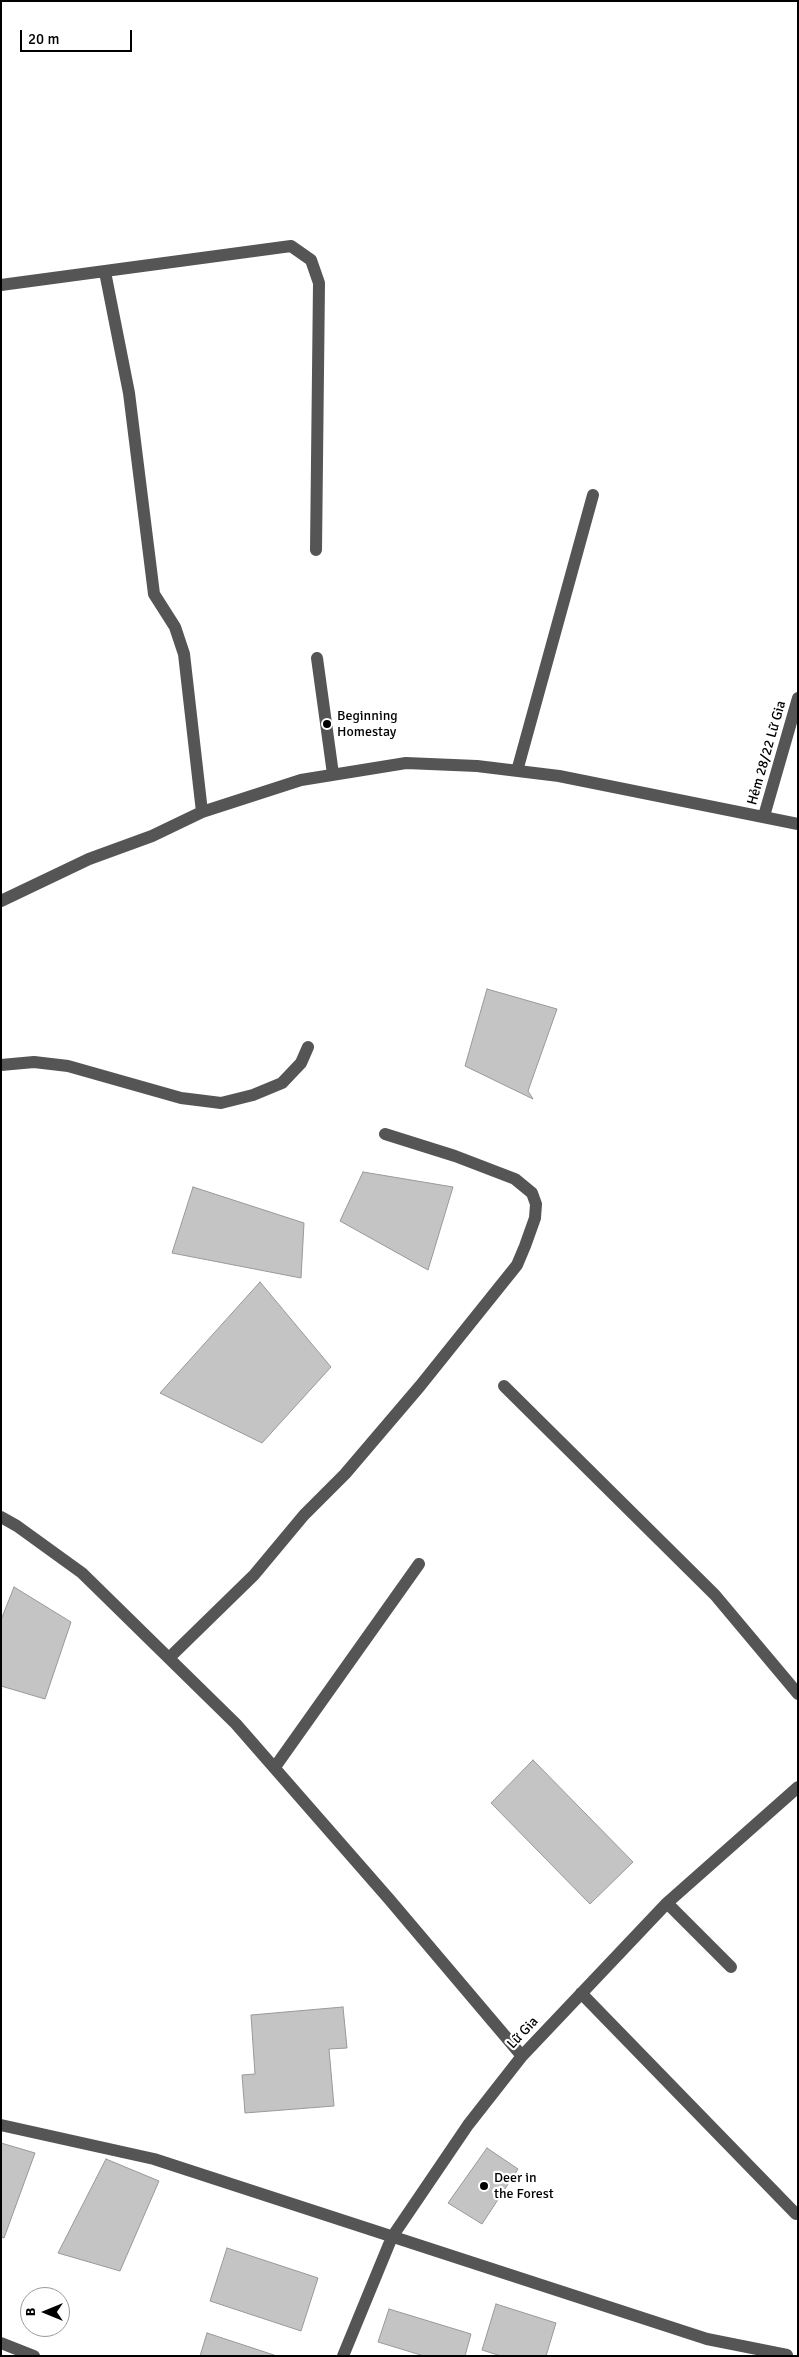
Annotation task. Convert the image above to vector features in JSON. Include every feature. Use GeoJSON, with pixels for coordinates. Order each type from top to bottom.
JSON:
{"type":"FeatureCollection","features":[{"type":"Feature","properties":{"kind":"street"},"geometry":{"type":"LineString","coordinates":[[1,285],[291,246],[311,260],[319,283],[316,550]]}},
{"type":"Feature","properties":{"kind":"street"},"geometry":{"type":"LineString","coordinates":[[105,272],[129,393],[154,594],[175,627],[184,654],[202,812]]}},
{"type":"Feature","properties":{"kind":"street"},"geometry":{"type":"LineString","coordinates":[[517,771],[593,495]]}},
{"type":"Feature","properties":{"kind":"street"},"geometry":{"type":"LineString","coordinates":[[317,658],[333,774]]}},
{"type":"Feature","properties":{"kind":"street","name":"Hẻm 28/22 Lữ Gia"},"geometry":{"type":"LineString","coordinates":[[764,816],[798,698]]}},
{"type":"Feature","properties":{"kind":"street"},"geometry":{"type":"LineString","coordinates":[[1,901],[89,859],[152,836],[202,812],[301,780],[406,764],[477,766],[559,776],[798,824]]}},
{"type":"Feature","properties":{"kind":"street"},"geometry":{"type":"LineString","coordinates":[[1,1065],[34,1062],[68,1066],[181,1098],[221,1103],[253,1095],[282,1083],[301,1063],[308,1047]]}},
{"type":"Feature","properties":{"kind":"street"},"geometry":{"type":"LineString","coordinates":[[170,1657],[254,1575],[304,1515],[345,1474],[420,1386],[517,1265],[525,1246],[535,1218],[536,1204],[532,1193],[515,1179],[455,1156],[385,1134]]}},
{"type":"Feature","properties":{"kind":"street"},"geometry":{"type":"LineString","coordinates":[[504,1386],[714,1595],[798,1694]]}},
{"type":"Feature","properties":{"kind":"street"},"geometry":{"type":"LineString","coordinates":[[1,1517],[17,1526],[82,1573],[170,1657],[236,1724],[522,2056]]}},
{"type":"Feature","properties":{"kind":"street"},"geometry":{"type":"LineString","coordinates":[[275,1767],[419,1564]]}},
{"type":"Feature","properties":{"kind":"street","name":"Lữ Gia"},"geometry":{"type":"LineString","coordinates":[[343,2356],[392,2237],[468,2125],[522,2056],[667,1902],[798,1787]]}},
{"type":"Feature","properties":{"kind":"street"},"geometry":{"type":"LineString","coordinates":[[667,1902],[731,1967]]}},
{"type":"Feature","properties":{"kind":"street"},"geometry":{"type":"LineString","coordinates":[[581,1993],[796,2214]]}},
{"type":"Feature","properties":{"kind":"street"},"geometry":{"type":"LineString","coordinates":[[1,2125],[154,2159],[707,2339],[787,2355]]}},
{"type":"Feature","properties":{"kind":"street"},"geometry":{"type":"LineString","coordinates":[[1,2343],[34,2356]]}},
{"type":"Feature","properties":{"kind":"building"},"geometry":{"type":"Polygon","coordinates":[[[487,989],[557,1009],[528,1091],[533,1099],[465,1066],[487,989]]]}},
{"type":"Feature","properties":{"kind":"building"},"geometry":{"type":"Polygon","coordinates":[[[363,1172],[453,1187],[428,1270],[340,1221],[363,1172]]]}},
{"type":"Feature","properties":{"kind":"building"},"geometry":{"type":"Polygon","coordinates":[[[193,1187],[304,1223],[301,1278],[172,1253],[193,1187]]]}},
{"type":"Feature","properties":{"kind":"building"},"geometry":{"type":"Polygon","coordinates":[[[260,1282],[331,1367],[262,1443],[160,1393],[260,1282]]]}},
{"type":"Feature","properties":{"kind":"building"},"geometry":{"type":"Polygon","coordinates":[[[14,1587],[71,1622],[45,1699],[1,1686],[1,1620],[14,1587]]]}},
{"type":"Feature","properties":{"kind":"building"},"geometry":{"type":"Polygon","coordinates":[[[533,1760],[633,1862],[590,1904],[491,1803],[533,1760]]]}},
{"type":"Feature","properties":{"kind":"building"},"geometry":{"type":"Polygon","coordinates":[[[343,2007],[347,2048],[329,2049],[334,2106],[245,2113],[242,2075],[255,2074],[251,2015],[343,2007]]]}},
{"type":"Feature","properties":{"kind":"building"},"geometry":{"type":"Polygon","coordinates":[[[1,2143],[35,2153],[4,2238],[1,2237],[1,2143]]]}},
{"type":"Feature","properties":{"kind":"building","name":"Deer in the Forest"},"geometry":{"type":"Polygon","coordinates":[[[487,2148],[518,2169],[482,2224],[448,2203],[487,2148]]]}},
{"type":"Feature","properties":{"kind":"building"},"geometry":{"type":"Polygon","coordinates":[[[106,2159],[159,2181],[120,2271],[58,2253],[106,2159]]]}},
{"type":"Feature","properties":{"kind":"building"},"geometry":{"type":"Polygon","coordinates":[[[227,2248],[318,2278],[301,2331],[210,2301],[227,2248]]]}},
{"type":"Feature","properties":{"kind":"building"},"geometry":{"type":"Polygon","coordinates":[[[496,2304],[556,2323],[546,2356],[501,2356],[482,2350],[496,2304]]]}},
{"type":"Feature","properties":{"kind":"building"},"geometry":{"type":"Polygon","coordinates":[[[389,2309],[471,2334],[465,2356],[424,2356],[378,2342],[389,2309]]]}},
{"type":"Feature","properties":{"kind":"building"},"geometry":{"type":"Polygon","coordinates":[[[207,2333],[277,2356],[200,2356],[207,2333]]]}},
{"type":"Feature","properties":{"kind":"place","name":"Beginning Homestay"},"geometry":{"type":"Point","coordinates":[327,724]}},
{"type":"Feature","properties":{"kind":"place","name":"Deer in the Forest"},"geometry":{"type":"Point","coordinates":[484,2186]}}]}
